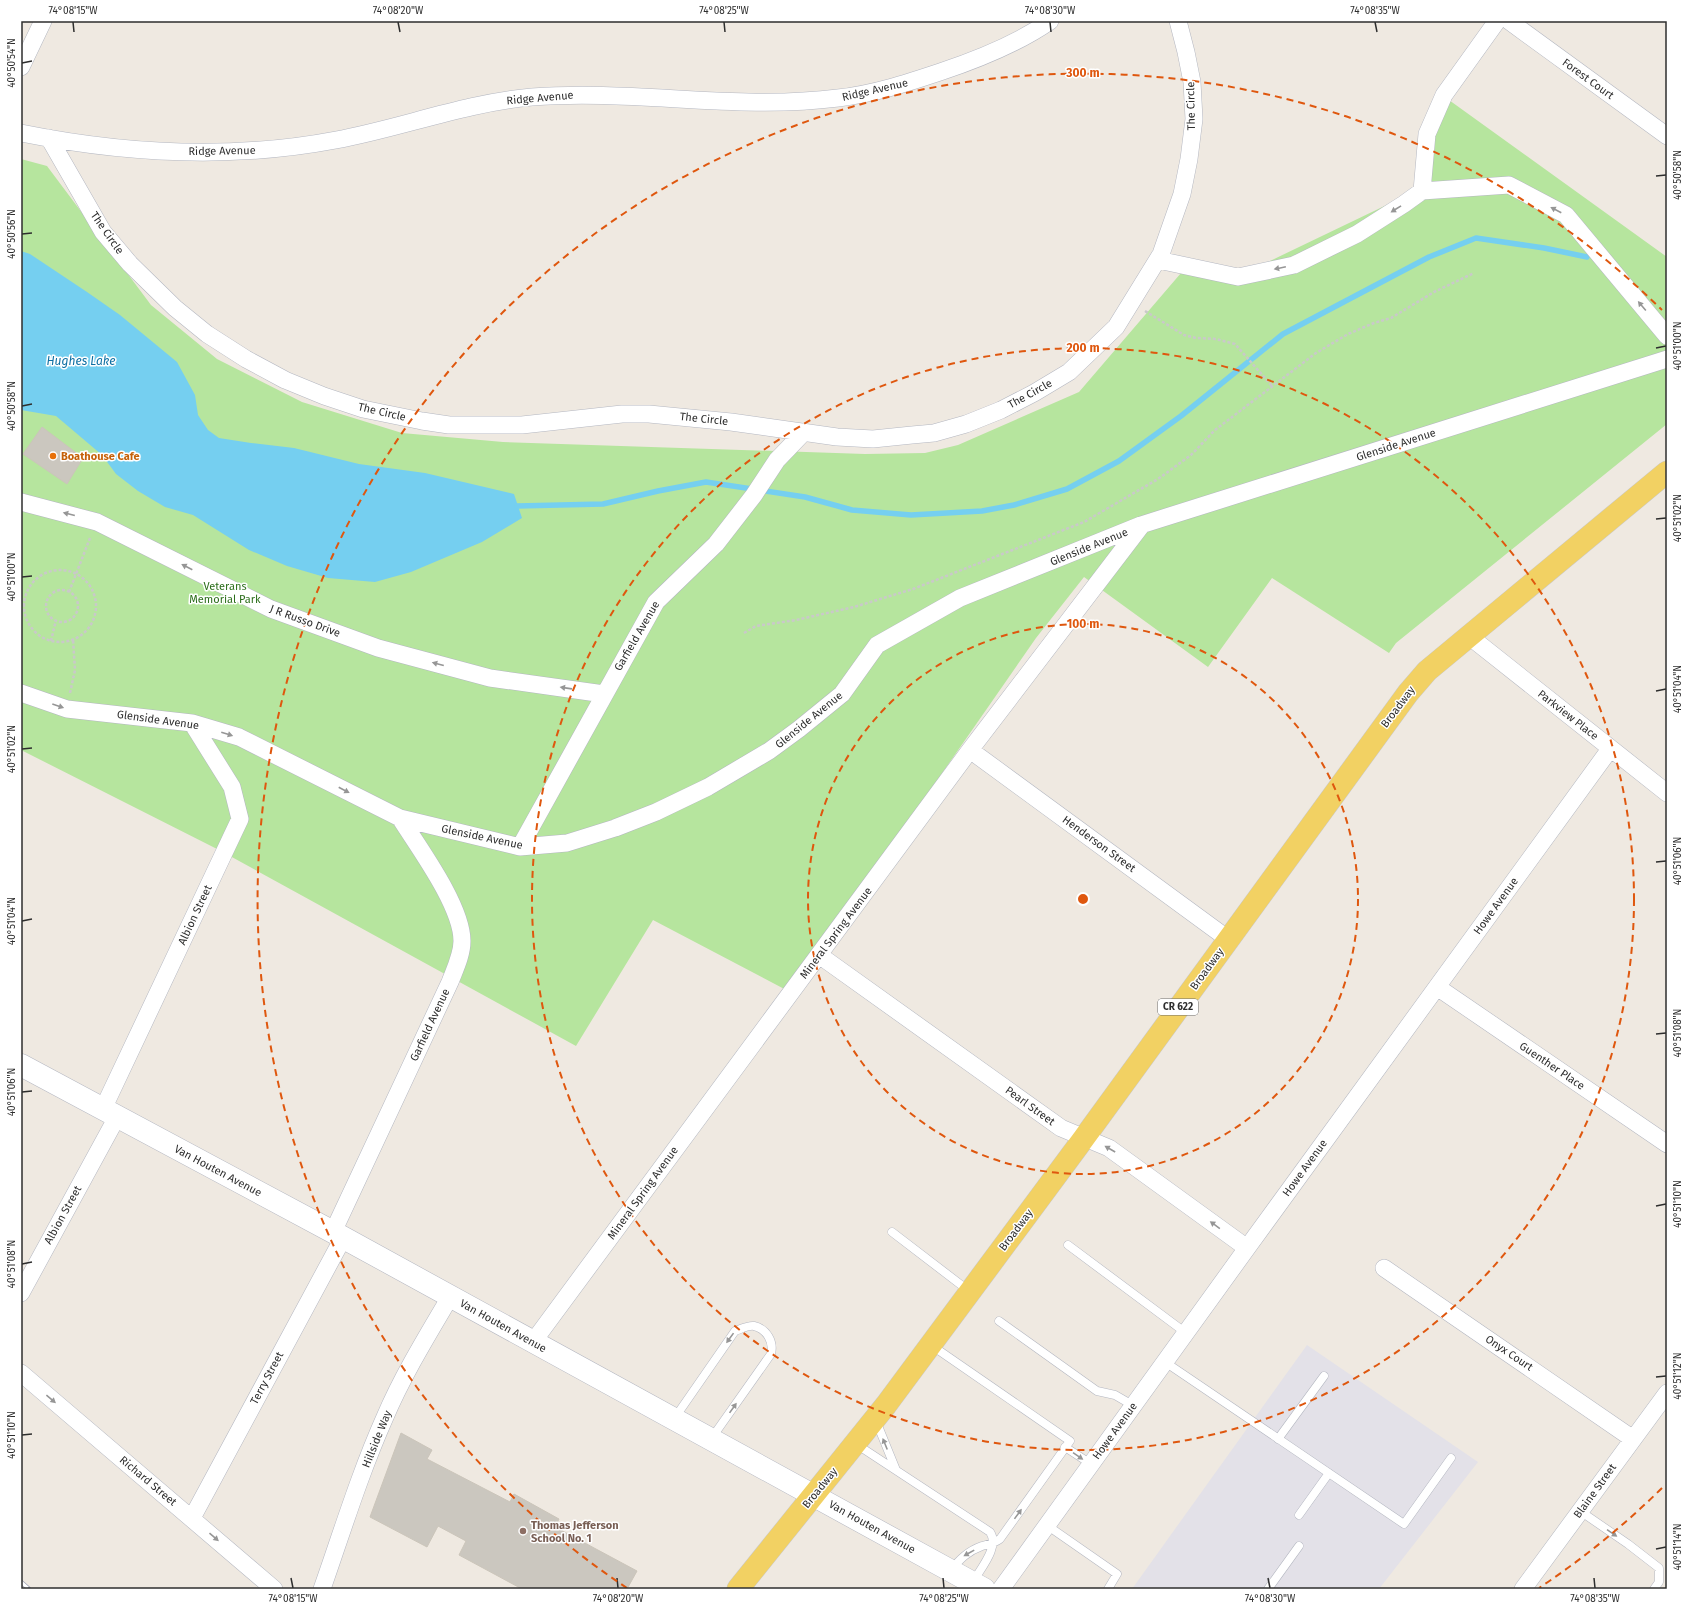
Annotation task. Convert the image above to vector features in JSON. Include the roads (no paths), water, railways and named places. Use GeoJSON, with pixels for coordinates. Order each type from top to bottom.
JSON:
{"type":"FeatureCollection","features":[{"type":"Feature","properties":{"kind":"main road","name":"Broadway"},"geometry":{"type":"LineString","coordinates":[[738,1589],[814,1496],[931,1345],[1084,1138],[1408,693],[1427,671],[1667,472]]}},
{"type":"Feature","properties":{"kind":"main road","name":"Van Houten Avenue"},"geometry":{"type":"LineString","coordinates":[[21,1065],[338,1235],[978,1586]]}},
{"type":"Feature","properties":{"kind":"street"},"geometry":{"type":"LineString","coordinates":[[21,67],[43,21]]}},
{"type":"Feature","properties":{"kind":"street","name":"Ridge Avenue"},"geometry":{"type":"LineString","coordinates":[[21,133],[99,146],[145,150],[235,152],[282,149],[338,140],[460,110],[497,102],[531,97],[579,95],[758,102],[835,99],[863,95],[898,86],[974,60],[1006,46],[1050,21]]}},
{"type":"Feature","properties":{"kind":"street","name":"The Circle"},"geometry":{"type":"LineString","coordinates":[[49,138],[103,232],[130,264],[176,308],[207,334],[246,359],[285,380],[324,396],[363,408],[422,421],[449,425],[522,425],[622,414],[649,414],[731,422],[837,437],[873,439],[912,435],[934,432],[953,427],[1001,410],[1034,394],[1069,372],[1116,327],[1158,260],[1173,223],[1182,194],[1189,159],[1194,119],[1192,82],[1178,21]]}},
{"type":"Feature","properties":{"kind":"street"},"geometry":{"type":"LineString","coordinates":[[1422,191],[1427,134],[1444,95],[1497,21]]}},
{"type":"Feature","properties":{"kind":"street","name":"Forest Court"},"geometry":{"type":"LineString","coordinates":[[1509,21],[1667,136]]}},
{"type":"Feature","properties":{"kind":"street"},"geometry":{"type":"LineString","coordinates":[[1158,260],[1238,277],[1294,265],[1357,234],[1422,191],[1509,185],[1566,215],[1667,336]]}},
{"type":"Feature","properties":{"kind":"street","name":"Glenside Avenue"},"geometry":{"type":"LineString","coordinates":[[21,693],[66,709],[192,723],[239,737],[400,818],[520,847],[567,843],[615,828],[656,812],[708,787],[769,751],[842,694],[877,645],[960,598],[1141,525],[1667,359]]}},
{"type":"Feature","properties":{"kind":"street","name":"Garfield Avenue"},"geometry":{"type":"LineString","coordinates":[[520,847],[656,602],[716,544],[754,495],[777,460],[804,432]]}},
{"type":"Feature","properties":{"kind":"street","name":"J R Russo Drive"},"geometry":{"type":"LineString","coordinates":[[21,502],[97,522],[271,609],[378,648],[490,678],[604,694]]}},
{"type":"Feature","properties":{"kind":"street","name":"Mineral Spring Avenue"},"geometry":{"type":"LineString","coordinates":[[533,1342],[970,750],[1141,525]]}},
{"type":"Feature","properties":{"kind":"street","name":"Parkview Place"},"geometry":{"type":"LineString","coordinates":[[1469,636],[1667,793]]}},
{"type":"Feature","properties":{"kind":"street","name":"Albion Street"},"geometry":{"type":"LineString","coordinates":[[21,1293],[110,1113],[240,818],[232,787],[192,723]]}},
{"type":"Feature","properties":{"kind":"street","name":"Howe Avenue"},"geometry":{"type":"LineString","coordinates":[[1001,1589],[1610,748]]}},
{"type":"Feature","properties":{"kind":"street","name":"Henderson Street"},"geometry":{"type":"LineString","coordinates":[[970,750],[1228,939]]}},
{"type":"Feature","properties":{"kind":"street","name":"Garfield Avenue"},"geometry":{"type":"LineString","coordinates":[[338,1235],[450,982],[458,959],[462,941],[459,922],[450,898],[400,818]]}},
{"type":"Feature","properties":{"kind":"street","name":"Pearl Street"},"geometry":{"type":"LineString","coordinates":[[819,954],[1061,1128],[1109,1148],[1247,1248]]}},
{"type":"Feature","properties":{"kind":"street","name":"Guenther Place"},"geometry":{"type":"LineString","coordinates":[[1437,987],[1667,1144]]}},
{"type":"Feature","properties":{"kind":"street","name":"Terry Street"},"geometry":{"type":"LineString","coordinates":[[192,1518],[338,1235]]}},
{"type":"Feature","properties":{"kind":"street","name":"Onyx Court"},"geometry":{"type":"LineString","coordinates":[[1384,1268],[1633,1439]]}},
{"type":"Feature","properties":{"kind":"street","name":"Hillside Way"},"geometry":{"type":"LineString","coordinates":[[322,1589],[371,1450],[384,1418],[410,1367],[450,1297]]}},
{"type":"Feature","properties":{"kind":"street","name":"Richard Street"},"geometry":{"type":"LineString","coordinates":[[21,1374],[274,1589]]}},
{"type":"Feature","properties":{"kind":"street","name":"Blaine Street"},"geometry":{"type":"LineString","coordinates":[[1523,1589],[1667,1393]]}},
{"type":"Feature","properties":{"kind":"lane"},"geometry":{"type":"LineString","coordinates":[[892,1232],[970,1292]]}},
{"type":"Feature","properties":{"kind":"lane"},"geometry":{"type":"LineString","coordinates":[[1068,1245],[1186,1333]]}},
{"type":"Feature","properties":{"kind":"lane"},"geometry":{"type":"LineString","coordinates":[[998,1321],[1097,1391],[1115,1395],[1134,1406]]}},
{"type":"Feature","properties":{"kind":"lane"},"geometry":{"type":"LineString","coordinates":[[674,1419],[735,1331],[744,1327],[753,1326],[759,1329],[766,1334],[771,1341],[771,1354],[711,1439]]}},
{"type":"Feature","properties":{"kind":"lane"},"geometry":{"type":"LineString","coordinates":[[931,1345],[1067,1444],[1091,1464]]}},
{"type":"Feature","properties":{"kind":"lane"},"geometry":{"type":"LineString","coordinates":[[1165,1362],[1404,1524],[1451,1458]]}},
{"type":"Feature","properties":{"kind":"lane"},"geometry":{"type":"LineString","coordinates":[[1278,1439],[1324,1376]]}},
{"type":"Feature","properties":{"kind":"lane"},"geometry":{"type":"LineString","coordinates":[[875,1418],[896,1470]]}},
{"type":"Feature","properties":{"kind":"lane"},"geometry":{"type":"LineString","coordinates":[[855,1444],[990,1532],[993,1544],[978,1586]]}},
{"type":"Feature","properties":{"kind":"lane"},"geometry":{"type":"LineString","coordinates":[[951,1571],[964,1555],[983,1546],[993,1544],[1000,1539],[1067,1444]]}},
{"type":"Feature","properties":{"kind":"lane"},"geometry":{"type":"LineString","coordinates":[[1299,1515],[1329,1473]]}},
{"type":"Feature","properties":{"kind":"lane"},"geometry":{"type":"LineString","coordinates":[[1580,1511],[1628,1544],[1659,1568],[1660,1582],[1654,1589]]}},
{"type":"Feature","properties":{"kind":"lane"},"geometry":{"type":"LineString","coordinates":[[1048,1526],[1117,1574],[1108,1589]]}},
{"type":"Feature","properties":{"kind":"lane"},"geometry":{"type":"LineString","coordinates":[[1268,1589],[1298,1546]]}},
{"type":"Feature","properties":{"kind":"water","name":"Hughes Lake"},"geometry":{"type":"Polygon","coordinates":[[[21,251],[30,254],[120,315],[177,362],[195,395],[198,415],[208,430],[219,438],[294,448],[359,464],[425,473],[514,494],[522,518],[482,542],[411,572],[375,582],[328,578],[287,566],[249,550],[193,515],[165,507],[138,491],[116,474],[102,455],[56,416],[21,410],[21,251]]]}},
{"type":"Feature","properties":{"kind":"waterway"},"geometry":{"type":"LineString","coordinates":[[517,506],[603,504],[658,491],[706,482],[805,497],[852,510],[911,515],[982,511],[1014,505],[1067,489],[1119,461],[1181,416],[1283,334],[1429,257],[1476,238],[1544,248],[1587,257]]}},
{"type":"Feature","properties":{"kind":"railway"},"geometry":{"type":"LineString","coordinates":[[21,1582],[29,1589]]}},
{"type":"Feature","properties":{"kind":"place","name":"Boathouse Cafe"},"geometry":{"type":"Point","coordinates":[53,456]}},
{"type":"Feature","properties":{"kind":"place","name":"Thomas Jefferson School No. 1"},"geometry":{"type":"Point","coordinates":[523,1531]}},
{"type":"Feature","properties":{"kind":"park label","name":"Veterans Memorial Park"},"geometry":{"type":"Point","coordinates":[225,592]}}]}
